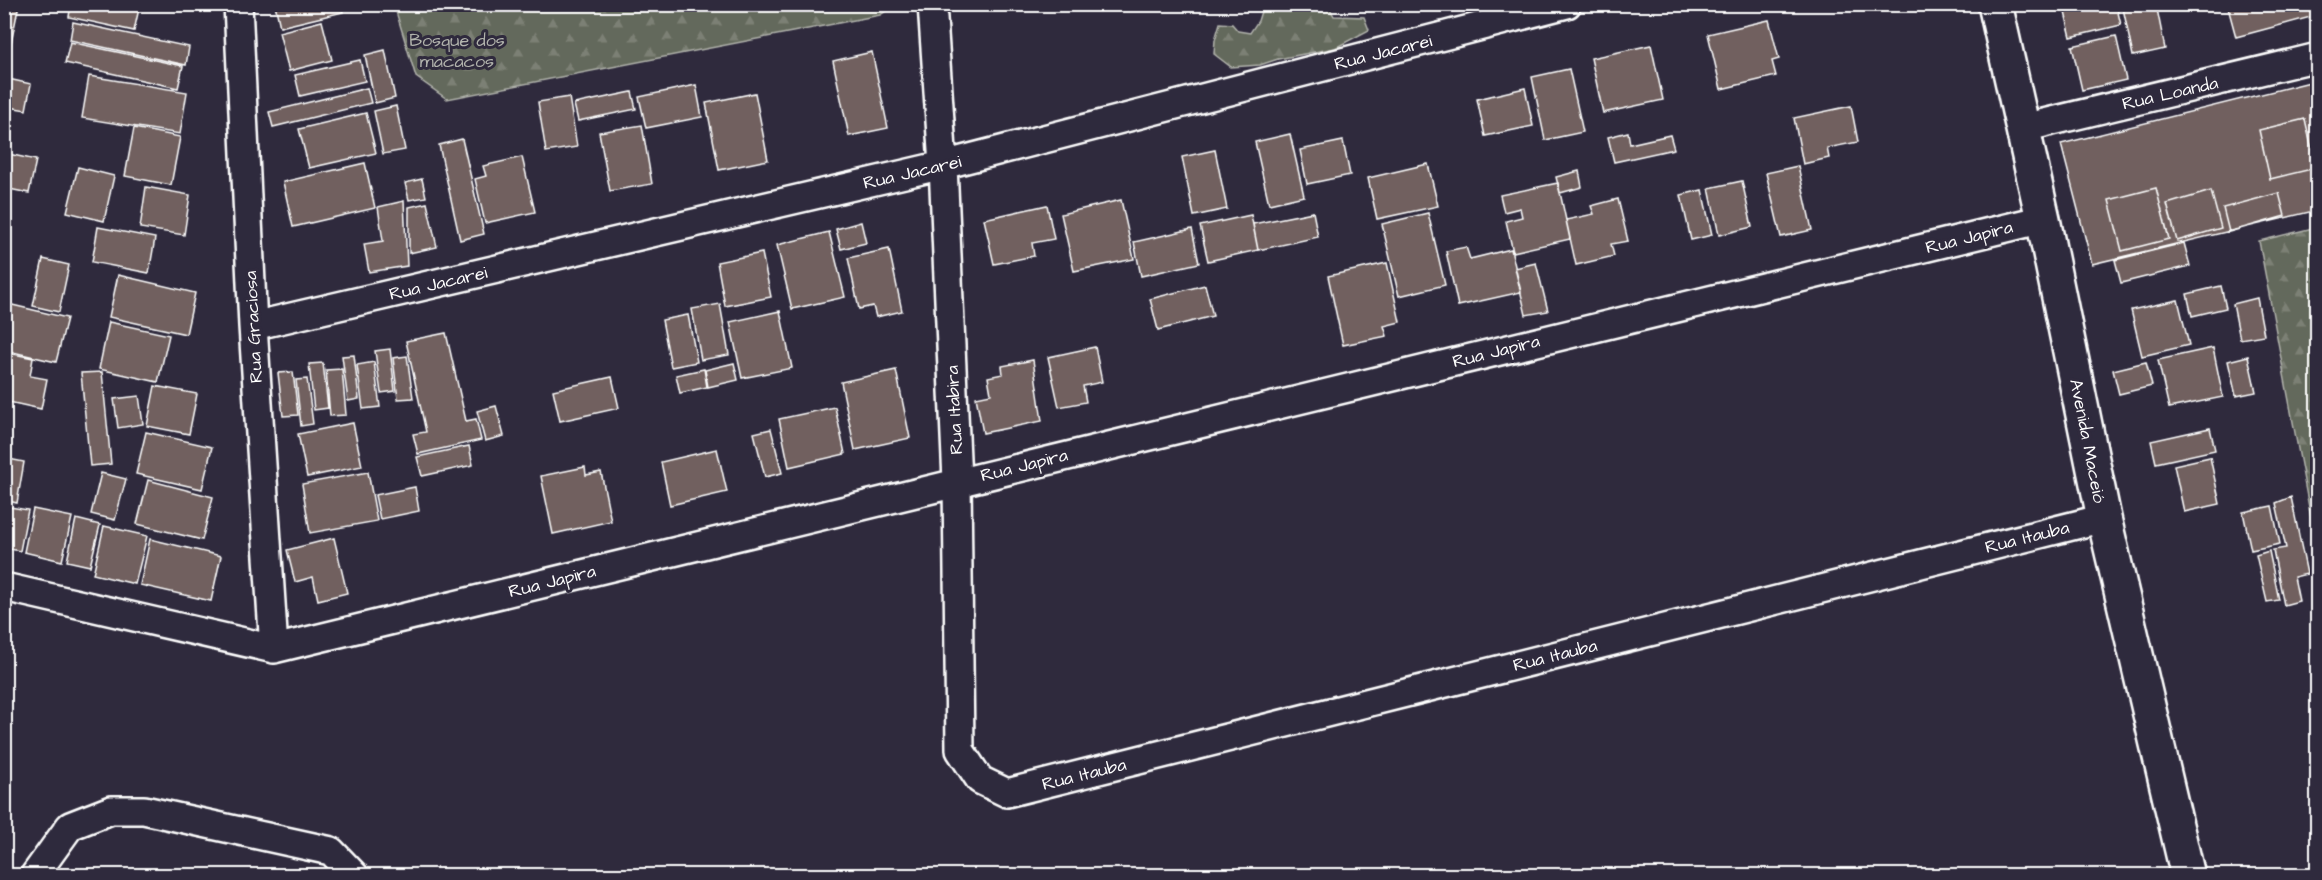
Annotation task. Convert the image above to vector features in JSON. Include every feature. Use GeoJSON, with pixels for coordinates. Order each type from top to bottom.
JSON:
{"type":"FeatureCollection","features":[{"type":"Feature","properties":{"kind":"street","name":"Rua Graciosa"},"geometry":{"type":"LineString","coordinates":[[238,4],[253,326],[274,649]]}},
{"type":"Feature","properties":{"kind":"street","name":"Rua Itabira"},"geometry":{"type":"LineString","coordinates":[[932,4],[943,165],[957,481],[960,750],[980,780],[1007,793]]}},
{"type":"Feature","properties":{"kind":"street","name":"Rua Jacarei"},"geometry":{"type":"LineString","coordinates":[[253,326],[943,165],[1567,4]]}},
{"type":"Feature","properties":{"kind":"street","name":"Avenida Maceió"},"geometry":{"type":"LineString","coordinates":[[1995,4],[2043,219],[2104,518],[2188,876]]}},
{"type":"Feature","properties":{"kind":"street","name":"Rua Loanda"},"geometry":{"type":"LineString","coordinates":[[2023,128],[2318,57]]}},
{"type":"Feature","properties":{"kind":"street","name":"Rua Japira"},"geometry":{"type":"LineString","coordinates":[[4,587],[274,649],[957,481],[2043,219]]}},
{"type":"Feature","properties":{"kind":"street","name":"Rua Itauba"},"geometry":{"type":"LineString","coordinates":[[1007,793],[2104,518]]}},
{"type":"Feature","properties":{"kind":"street"},"geometry":{"type":"LineString","coordinates":[[34,876],[70,826],[111,810],[144,810],[331,851],[355,876]]}},
{"type":"Feature","properties":{"kind":"green space","name":"Bosque dos macacos"},"geometry":{"type":"Polygon","coordinates":[[[394,4],[895,5],[880,15],[447,99],[416,77],[394,4]]]}},
{"type":"Feature","properties":{"kind":"green space"},"geometry":{"type":"Polygon","coordinates":[[[1263,5],[1328,5],[1334,16],[1364,17],[1369,30],[1335,48],[1278,59],[1260,65],[1231,67],[1214,54],[1220,23],[1232,24],[1238,31],[1250,33],[1258,21],[1263,5]]]}},
{"type":"Feature","properties":{"kind":"green space"},"geometry":{"type":"Polygon","coordinates":[[[2318,227],[2317,550],[2259,241],[2318,227]]]}},
{"type":"Feature","properties":{"kind":"building"},"geometry":{"type":"Polygon","coordinates":[[[71,4],[140,4],[134,31],[69,17],[71,4]]]}},
{"type":"Feature","properties":{"kind":"building"},"geometry":{"type":"Polygon","coordinates":[[[275,4],[341,4],[343,12],[280,27],[275,4]]]}},
{"type":"Feature","properties":{"kind":"building"},"geometry":{"type":"Polygon","coordinates":[[[2063,4],[2116,4],[2121,25],[2071,37],[2063,4]]]}},
{"type":"Feature","properties":{"kind":"building"},"geometry":{"type":"Polygon","coordinates":[[[2141,4],[2156,4],[2165,49],[2133,56],[2123,8],[2141,4]]]}},
{"type":"Feature","properties":{"kind":"building"},"geometry":{"type":"Polygon","coordinates":[[[2227,4],[2318,4],[2318,15],[2236,37],[2227,4]]]}},
{"type":"Feature","properties":{"kind":"building"},"geometry":{"type":"Polygon","coordinates":[[[4,6],[18,9],[9,53],[4,52],[4,6]]]}},
{"type":"Feature","properties":{"kind":"building"},"geometry":{"type":"Polygon","coordinates":[[[1769,20],[1779,59],[1772,61],[1776,76],[1721,89],[1708,34],[1769,20]]]}},
{"type":"Feature","properties":{"kind":"building"},"geometry":{"type":"Polygon","coordinates":[[[322,21],[332,60],[289,71],[279,32],[322,21]]]}},
{"type":"Feature","properties":{"kind":"building"},"geometry":{"type":"Polygon","coordinates":[[[73,22],[189,47],[186,65],[70,40],[73,22]]]}},
{"type":"Feature","properties":{"kind":"building"},"geometry":{"type":"Polygon","coordinates":[[[2116,36],[2126,80],[2082,90],[2072,46],[2116,36]]]}},
{"type":"Feature","properties":{"kind":"building"},"geometry":{"type":"Polygon","coordinates":[[[70,42],[183,66],[178,88],[65,63],[70,42]]]}},
{"type":"Feature","properties":{"kind":"building"},"geometry":{"type":"Polygon","coordinates":[[[1651,45],[1663,100],[1603,113],[1591,58],[1651,45]]]}},
{"type":"Feature","properties":{"kind":"building"},"geometry":{"type":"Polygon","coordinates":[[[385,50],[395,98],[375,103],[365,55],[385,50]]]}},
{"type":"Feature","properties":{"kind":"building"},"geometry":{"type":"Polygon","coordinates":[[[872,52],[888,128],[849,136],[833,61],[872,52]]]}},
{"type":"Feature","properties":{"kind":"building"},"geometry":{"type":"Polygon","coordinates":[[[360,60],[365,81],[300,96],[295,75],[360,60]]]}},
{"type":"Feature","properties":{"kind":"building"},"geometry":{"type":"Polygon","coordinates":[[[1569,69],[1583,132],[1545,140],[1532,77],[1569,69]]]}},
{"type":"Feature","properties":{"kind":"building"},"geometry":{"type":"Polygon","coordinates":[[[89,76],[187,92],[180,134],[82,118],[89,76]]]}},
{"type":"Feature","properties":{"kind":"building"},"geometry":{"type":"Polygon","coordinates":[[[4,78],[31,84],[26,110],[4,106],[4,78]]]}},
{"type":"Feature","properties":{"kind":"building"},"geometry":{"type":"Polygon","coordinates":[[[2318,80],[2318,210],[2092,264],[2061,144],[2318,80]]]}},
{"type":"Feature","properties":{"kind":"building"},"geometry":{"type":"Polygon","coordinates":[[[696,85],[702,117],[646,128],[639,97],[696,85]]]}},
{"type":"Feature","properties":{"kind":"building"},"geometry":{"type":"Polygon","coordinates":[[[367,88],[371,103],[273,127],[269,112],[367,88]]]}},
{"type":"Feature","properties":{"kind":"building"},"geometry":{"type":"Polygon","coordinates":[[[1525,88],[1533,126],[1485,136],[1477,99],[1525,88]]]}},
{"type":"Feature","properties":{"kind":"building"},"geometry":{"type":"Polygon","coordinates":[[[632,92],[636,109],[578,121],[574,104],[632,92]]]}},
{"type":"Feature","properties":{"kind":"building"},"geometry":{"type":"Polygon","coordinates":[[[755,93],[768,160],[719,170],[706,103],[755,93]]]}},
{"type":"Feature","properties":{"kind":"building"},"geometry":{"type":"Polygon","coordinates":[[[569,97],[577,147],[546,152],[538,102],[569,97]]]}},
{"type":"Feature","properties":{"kind":"building"},"geometry":{"type":"Polygon","coordinates":[[[396,106],[405,150],[383,154],[374,111],[396,106]]]}},
{"type":"Feature","properties":{"kind":"building"},"geometry":{"type":"Polygon","coordinates":[[[1851,106],[1858,142],[1827,148],[1829,158],[1803,164],[1794,118],[1851,106]]]}},
{"type":"Feature","properties":{"kind":"building"},"geometry":{"type":"Polygon","coordinates":[[[366,113],[376,153],[309,168],[299,129],[366,113]]]}},
{"type":"Feature","properties":{"kind":"building"},"geometry":{"type":"Polygon","coordinates":[[[2305,119],[2316,168],[2270,179],[2259,130],[2305,119]]]}},
{"type":"Feature","properties":{"kind":"building"},"geometry":{"type":"Polygon","coordinates":[[[2318,123],[2318,146],[2313,124],[2318,123]]]}},
{"type":"Feature","properties":{"kind":"building"},"geometry":{"type":"Polygon","coordinates":[[[642,125],[652,184],[610,191],[599,132],[642,125]]]}},
{"type":"Feature","properties":{"kind":"building"},"geometry":{"type":"Polygon","coordinates":[[[134,128],[180,137],[171,185],[125,176],[134,128]]]}},
{"type":"Feature","properties":{"kind":"building"},"geometry":{"type":"Polygon","coordinates":[[[1628,132],[1630,144],[1670,135],[1674,149],[1614,162],[1608,137],[1628,132]]]}},
{"type":"Feature","properties":{"kind":"building"},"geometry":{"type":"Polygon","coordinates":[[[1290,134],[1304,196],[1269,204],[1255,142],[1290,134]]]}},
{"type":"Feature","properties":{"kind":"building"},"geometry":{"type":"Polygon","coordinates":[[[462,139],[484,234],[460,240],[439,145],[462,139]]]}},
{"type":"Feature","properties":{"kind":"building"},"geometry":{"type":"Polygon","coordinates":[[[1343,141],[1350,175],[1307,184],[1300,150],[1343,141]]]}},
{"type":"Feature","properties":{"kind":"building"},"geometry":{"type":"Polygon","coordinates":[[[1215,150],[1227,209],[1194,216],[1182,157],[1215,150]]]}},
{"type":"Feature","properties":{"kind":"building"},"geometry":{"type":"Polygon","coordinates":[[[4,153],[36,160],[29,193],[4,188],[4,153]]]}},
{"type":"Feature","properties":{"kind":"building"},"geometry":{"type":"Polygon","coordinates":[[[522,157],[535,212],[485,223],[475,179],[486,176],[483,166],[522,157]]]}},
{"type":"Feature","properties":{"kind":"building"},"geometry":{"type":"Polygon","coordinates":[[[365,163],[375,208],[293,227],[283,182],[365,163]]]}},
{"type":"Feature","properties":{"kind":"building"},"geometry":{"type":"Polygon","coordinates":[[[1428,164],[1438,206],[1377,219],[1368,178],[1428,164]]]}},
{"type":"Feature","properties":{"kind":"building"},"geometry":{"type":"Polygon","coordinates":[[[1798,166],[1812,230],[1781,237],[1766,173],[1798,166]]]}},
{"type":"Feature","properties":{"kind":"building"},"geometry":{"type":"Polygon","coordinates":[[[78,167],[114,176],[104,221],[67,212],[78,167]]]}},
{"type":"Feature","properties":{"kind":"building"},"geometry":{"type":"Polygon","coordinates":[[[1579,171],[1582,187],[1560,193],[1556,177],[1579,171]]]}},
{"type":"Feature","properties":{"kind":"building"},"geometry":{"type":"Polygon","coordinates":[[[422,179],[426,197],[409,200],[405,183],[422,179]]]}},
{"type":"Feature","properties":{"kind":"building"},"geometry":{"type":"Polygon","coordinates":[[[1742,181],[1752,227],[1719,235],[1709,188],[1742,181]]]}},
{"type":"Feature","properties":{"kind":"building"},"geometry":{"type":"Polygon","coordinates":[[[1558,183],[1570,239],[1513,252],[1506,221],[1522,217],[1520,208],[1504,212],[1500,195],[1558,183]]]}},
{"type":"Feature","properties":{"kind":"building"},"geometry":{"type":"Polygon","coordinates":[[[146,187],[190,195],[184,235],[140,228],[146,187]]]}},
{"type":"Feature","properties":{"kind":"building"},"geometry":{"type":"Polygon","coordinates":[[[2156,188],[2169,239],[2122,251],[2109,200],[2156,188]]]}},
{"type":"Feature","properties":{"kind":"building"},"geometry":{"type":"Polygon","coordinates":[[[1702,190],[1712,235],[1691,240],[1681,195],[1702,190]]]}},
{"type":"Feature","properties":{"kind":"building"},"geometry":{"type":"Polygon","coordinates":[[[2211,191],[2221,228],[2177,241],[2167,204],[2211,191]]]}},
{"type":"Feature","properties":{"kind":"building"},"geometry":{"type":"Polygon","coordinates":[[[2279,193],[2285,216],[2229,232],[2223,208],[2279,193]]]}},
{"type":"Feature","properties":{"kind":"building"},"geometry":{"type":"Polygon","coordinates":[[[1618,199],[1628,241],[1611,244],[1614,256],[1576,265],[1566,220],[1594,214],[1591,206],[1618,199]]]}},
{"type":"Feature","properties":{"kind":"building"},"geometry":{"type":"Polygon","coordinates":[[[1121,200],[1134,259],[1074,271],[1061,214],[1121,200]]]}},
{"type":"Feature","properties":{"kind":"building"},"geometry":{"type":"Polygon","coordinates":[[[404,201],[407,266],[369,272],[364,244],[383,241],[378,207],[404,201]]]}},
{"type":"Feature","properties":{"kind":"building"},"geometry":{"type":"Polygon","coordinates":[[[427,203],[437,247],[409,253],[409,207],[427,203]]]}},
{"type":"Feature","properties":{"kind":"building"},"geometry":{"type":"Polygon","coordinates":[[[1047,205],[1054,239],[1032,243],[1034,256],[994,264],[984,219],[1047,205]]]}},
{"type":"Feature","properties":{"kind":"building"},"geometry":{"type":"Polygon","coordinates":[[[1313,212],[1318,237],[1258,250],[1253,224],[1313,212]]]}},
{"type":"Feature","properties":{"kind":"building"},"geometry":{"type":"Polygon","coordinates":[[[1428,213],[1445,285],[1399,296],[1382,224],[1428,213]]]}},
{"type":"Feature","properties":{"kind":"building"},"geometry":{"type":"Polygon","coordinates":[[[1251,215],[1258,250],[1208,261],[1200,226],[1251,215]]]}},
{"type":"Feature","properties":{"kind":"building"},"geometry":{"type":"Polygon","coordinates":[[[861,222],[866,243],[841,249],[836,229],[861,222]]]}},
{"type":"Feature","properties":{"kind":"building"},"geometry":{"type":"Polygon","coordinates":[[[98,227],[155,238],[149,273],[92,262],[98,227]]]}},
{"type":"Feature","properties":{"kind":"building"},"geometry":{"type":"Polygon","coordinates":[[[1192,229],[1199,263],[1141,276],[1134,242],[1192,229]]]}},
{"type":"Feature","properties":{"kind":"building"},"geometry":{"type":"Polygon","coordinates":[[[829,232],[845,297],[792,309],[777,245],[829,232]]]}},
{"type":"Feature","properties":{"kind":"building"},"geometry":{"type":"Polygon","coordinates":[[[2184,243],[2190,266],[2121,283],[2115,260],[2184,243]]]}},
{"type":"Feature","properties":{"kind":"building"},"geometry":{"type":"Polygon","coordinates":[[[1466,247],[1470,259],[1511,249],[1521,292],[1458,306],[1446,251],[1466,247]]]}},
{"type":"Feature","properties":{"kind":"building"},"geometry":{"type":"Polygon","coordinates":[[[889,249],[902,311],[876,317],[873,306],[859,309],[848,258],[889,249]]]}},
{"type":"Feature","properties":{"kind":"building"},"geometry":{"type":"Polygon","coordinates":[[[762,253],[771,297],[725,306],[717,262],[762,253]]]}},
{"type":"Feature","properties":{"kind":"building"},"geometry":{"type":"Polygon","coordinates":[[[43,259],[69,265],[59,312],[33,306],[43,259]]]}},
{"type":"Feature","properties":{"kind":"building"},"geometry":{"type":"Polygon","coordinates":[[[1387,263],[1400,322],[1384,326],[1387,336],[1343,345],[1328,276],[1387,263]]]}},
{"type":"Feature","properties":{"kind":"building"},"geometry":{"type":"Polygon","coordinates":[[[1536,263],[1548,311],[1526,315],[1515,268],[1536,263]]]}},
{"type":"Feature","properties":{"kind":"building"},"geometry":{"type":"Polygon","coordinates":[[[118,275],[195,293],[186,334],[109,317],[118,275]]]}},
{"type":"Feature","properties":{"kind":"building"},"geometry":{"type":"Polygon","coordinates":[[[1205,285],[1213,316],[1158,330],[1150,299],[1205,285]]]}},
{"type":"Feature","properties":{"kind":"building"},"geometry":{"type":"Polygon","coordinates":[[[2221,286],[2226,308],[2192,316],[2187,294],[2221,286]]]}},
{"type":"Feature","properties":{"kind":"building"},"geometry":{"type":"Polygon","coordinates":[[[2257,298],[2264,335],[2240,339],[2233,304],[2257,298]]]}},
{"type":"Feature","properties":{"kind":"building"},"geometry":{"type":"Polygon","coordinates":[[[2178,300],[2189,345],[2142,356],[2131,310],[2178,300]]]}},
{"type":"Feature","properties":{"kind":"building"},"geometry":{"type":"Polygon","coordinates":[[[4,303],[67,318],[56,362],[4,350],[4,303]]]}},
{"type":"Feature","properties":{"kind":"building"},"geometry":{"type":"Polygon","coordinates":[[[720,304],[729,355],[701,360],[692,309],[720,304]]]}},
{"type":"Feature","properties":{"kind":"building"},"geometry":{"type":"Polygon","coordinates":[[[780,311],[792,368],[742,378],[730,322],[780,311]]]}},
{"type":"Feature","properties":{"kind":"building"},"geometry":{"type":"Polygon","coordinates":[[[688,315],[697,362],[671,367],[662,320],[688,315]]]}},
{"type":"Feature","properties":{"kind":"building"},"geometry":{"type":"Polygon","coordinates":[[[109,322],[169,335],[158,382],[99,369],[109,322]]]}},
{"type":"Feature","properties":{"kind":"building"},"geometry":{"type":"Polygon","coordinates":[[[446,333],[466,421],[476,419],[481,440],[418,454],[413,434],[426,432],[406,341],[446,333]]]}},
{"type":"Feature","properties":{"kind":"building"},"geometry":{"type":"Polygon","coordinates":[[[1095,347],[1102,382],[1083,386],[1086,402],[1059,407],[1048,357],[1095,347]]]}},
{"type":"Feature","properties":{"kind":"building"},"geometry":{"type":"Polygon","coordinates":[[[2213,348],[2223,397],[2169,408],[2158,360],[2213,348]]]}},
{"type":"Feature","properties":{"kind":"building"},"geometry":{"type":"Polygon","coordinates":[[[390,349],[395,391],[381,393],[375,351],[390,349]]]}},
{"type":"Feature","properties":{"kind":"building"},"geometry":{"type":"Polygon","coordinates":[[[4,352],[33,358],[30,376],[47,379],[41,409],[4,401],[4,352]]]}},
{"type":"Feature","properties":{"kind":"building"},"geometry":{"type":"Polygon","coordinates":[[[354,355],[359,399],[348,401],[342,356],[354,355]]]}},
{"type":"Feature","properties":{"kind":"building"},"geometry":{"type":"Polygon","coordinates":[[[407,356],[413,398],[398,399],[393,358],[407,356]]]}},
{"type":"Feature","properties":{"kind":"building"},"geometry":{"type":"Polygon","coordinates":[[[2248,356],[2256,392],[2236,396],[2228,361],[2248,356]]]}},
{"type":"Feature","properties":{"kind":"building"},"geometry":{"type":"Polygon","coordinates":[[[1033,360],[1042,421],[983,433],[976,397],[991,394],[988,377],[1003,374],[1002,366],[1033,360]]]}},
{"type":"Feature","properties":{"kind":"building"},"geometry":{"type":"Polygon","coordinates":[[[374,362],[380,407],[363,409],[357,365],[374,362]]]}},
{"type":"Feature","properties":{"kind":"building"},"geometry":{"type":"Polygon","coordinates":[[[2146,362],[2152,386],[2119,394],[2113,370],[2146,362]]]}},
{"type":"Feature","properties":{"kind":"building"},"geometry":{"type":"Polygon","coordinates":[[[323,363],[328,408],[314,410],[309,364],[323,363]]]}},
{"type":"Feature","properties":{"kind":"building"},"geometry":{"type":"Polygon","coordinates":[[[734,363],[738,380],[708,387],[705,370],[734,363]]]}},
{"type":"Feature","properties":{"kind":"building"},"geometry":{"type":"Polygon","coordinates":[[[342,369],[346,415],[330,416],[326,370],[342,369]]]}},
{"type":"Feature","properties":{"kind":"building"},"geometry":{"type":"Polygon","coordinates":[[[704,369],[707,387],[680,393],[676,375],[704,369]]]}},
{"type":"Feature","properties":{"kind":"building"},"geometry":{"type":"Polygon","coordinates":[[[896,370],[910,438],[855,450],[841,382],[896,370]]]}},
{"type":"Feature","properties":{"kind":"building"},"geometry":{"type":"Polygon","coordinates":[[[102,372],[111,464],[90,466],[81,373],[102,372]]]}},
{"type":"Feature","properties":{"kind":"building"},"geometry":{"type":"Polygon","coordinates":[[[293,372],[298,415],[283,416],[278,373],[293,372]]]}},
{"type":"Feature","properties":{"kind":"building"},"geometry":{"type":"Polygon","coordinates":[[[612,377],[619,408],[560,421],[553,390],[612,377]]]}},
{"type":"Feature","properties":{"kind":"building"},"geometry":{"type":"Polygon","coordinates":[[[307,379],[313,424],[301,426],[296,380],[307,379]]]}},
{"type":"Feature","properties":{"kind":"building"},"geometry":{"type":"Polygon","coordinates":[[[155,386],[197,394],[189,434],[147,426],[155,386]]]}},
{"type":"Feature","properties":{"kind":"building"},"geometry":{"type":"Polygon","coordinates":[[[139,396],[143,424],[118,428],[114,399],[139,396]]]}},
{"type":"Feature","properties":{"kind":"building"},"geometry":{"type":"Polygon","coordinates":[[[496,406],[504,436],[485,441],[477,411],[496,406]]]}},
{"type":"Feature","properties":{"kind":"building"},"geometry":{"type":"Polygon","coordinates":[[[835,407],[845,454],[789,467],[779,419],[835,407]]]}},
{"type":"Feature","properties":{"kind":"building"},"geometry":{"type":"Polygon","coordinates":[[[353,423],[362,466],[307,477],[298,434],[353,423]]]}},
{"type":"Feature","properties":{"kind":"building"},"geometry":{"type":"Polygon","coordinates":[[[2210,428],[2215,450],[2156,463],[2151,441],[2210,428]]]}},
{"type":"Feature","properties":{"kind":"building"},"geometry":{"type":"Polygon","coordinates":[[[771,429],[782,473],[765,477],[754,433],[771,429]]]}},
{"type":"Feature","properties":{"kind":"building"},"geometry":{"type":"Polygon","coordinates":[[[146,432],[212,447],[202,489],[136,474],[146,432]]]}},
{"type":"Feature","properties":{"kind":"building"},"geometry":{"type":"Polygon","coordinates":[[[469,446],[473,465],[422,476],[417,457],[469,446]]]}},
{"type":"Feature","properties":{"kind":"building"},"geometry":{"type":"Polygon","coordinates":[[[717,449],[727,492],[670,505],[661,462],[717,449]]]}},
{"type":"Feature","properties":{"kind":"building"},"geometry":{"type":"Polygon","coordinates":[[[2210,457],[2220,504],[2184,512],[2174,465],[2210,457]]]}},
{"type":"Feature","properties":{"kind":"building"},"geometry":{"type":"Polygon","coordinates":[[[4,458],[24,462],[17,503],[4,500],[4,458]]]}},
{"type":"Feature","properties":{"kind":"building"},"geometry":{"type":"Polygon","coordinates":[[[585,467],[586,475],[601,472],[611,521],[553,534],[541,476],[585,467]]]}},
{"type":"Feature","properties":{"kind":"building"},"geometry":{"type":"Polygon","coordinates":[[[368,472],[377,521],[310,533],[302,484],[368,472]]]}},
{"type":"Feature","properties":{"kind":"building"},"geometry":{"type":"Polygon","coordinates":[[[101,473],[126,479],[115,520],[91,514],[101,473]]]}},
{"type":"Feature","properties":{"kind":"building"},"geometry":{"type":"Polygon","coordinates":[[[148,480],[213,497],[202,540],[137,524],[148,480]]]}},
{"type":"Feature","properties":{"kind":"building"},"geometry":{"type":"Polygon","coordinates":[[[415,487],[419,511],[380,519],[375,495],[415,487]]]}},
{"type":"Feature","properties":{"kind":"building"},"geometry":{"type":"Polygon","coordinates":[[[2291,497],[2307,574],[2294,577],[2299,601],[2284,605],[2273,550],[2286,548],[2276,503],[2291,497]]]}},
{"type":"Feature","properties":{"kind":"building"},"geometry":{"type":"Polygon","coordinates":[[[4,506],[28,510],[20,551],[4,548],[4,506]]]}},
{"type":"Feature","properties":{"kind":"building"},"geometry":{"type":"Polygon","coordinates":[[[2272,506],[2280,544],[2251,550],[2243,512],[2272,506]]]}},
{"type":"Feature","properties":{"kind":"building"},"geometry":{"type":"Polygon","coordinates":[[[33,509],[72,517],[62,561],[24,552],[33,509]]]}},
{"type":"Feature","properties":{"kind":"building"},"geometry":{"type":"Polygon","coordinates":[[[76,519],[100,525],[90,566],[67,561],[76,519]]]}},
{"type":"Feature","properties":{"kind":"building"},"geometry":{"type":"Polygon","coordinates":[[[104,526],[147,536],[135,584],[93,574],[104,526]]]}},
{"type":"Feature","properties":{"kind":"building"},"geometry":{"type":"Polygon","coordinates":[[[334,538],[347,593],[318,600],[313,577],[295,582],[287,550],[334,538]]]}},
{"type":"Feature","properties":{"kind":"building"},"geometry":{"type":"Polygon","coordinates":[[[150,539],[221,556],[211,601],[140,585],[150,539]]]}},
{"type":"Feature","properties":{"kind":"building"},"geometry":{"type":"Polygon","coordinates":[[[2269,551],[2279,600],[2267,602],[2256,555],[2269,551]]]}}]}
